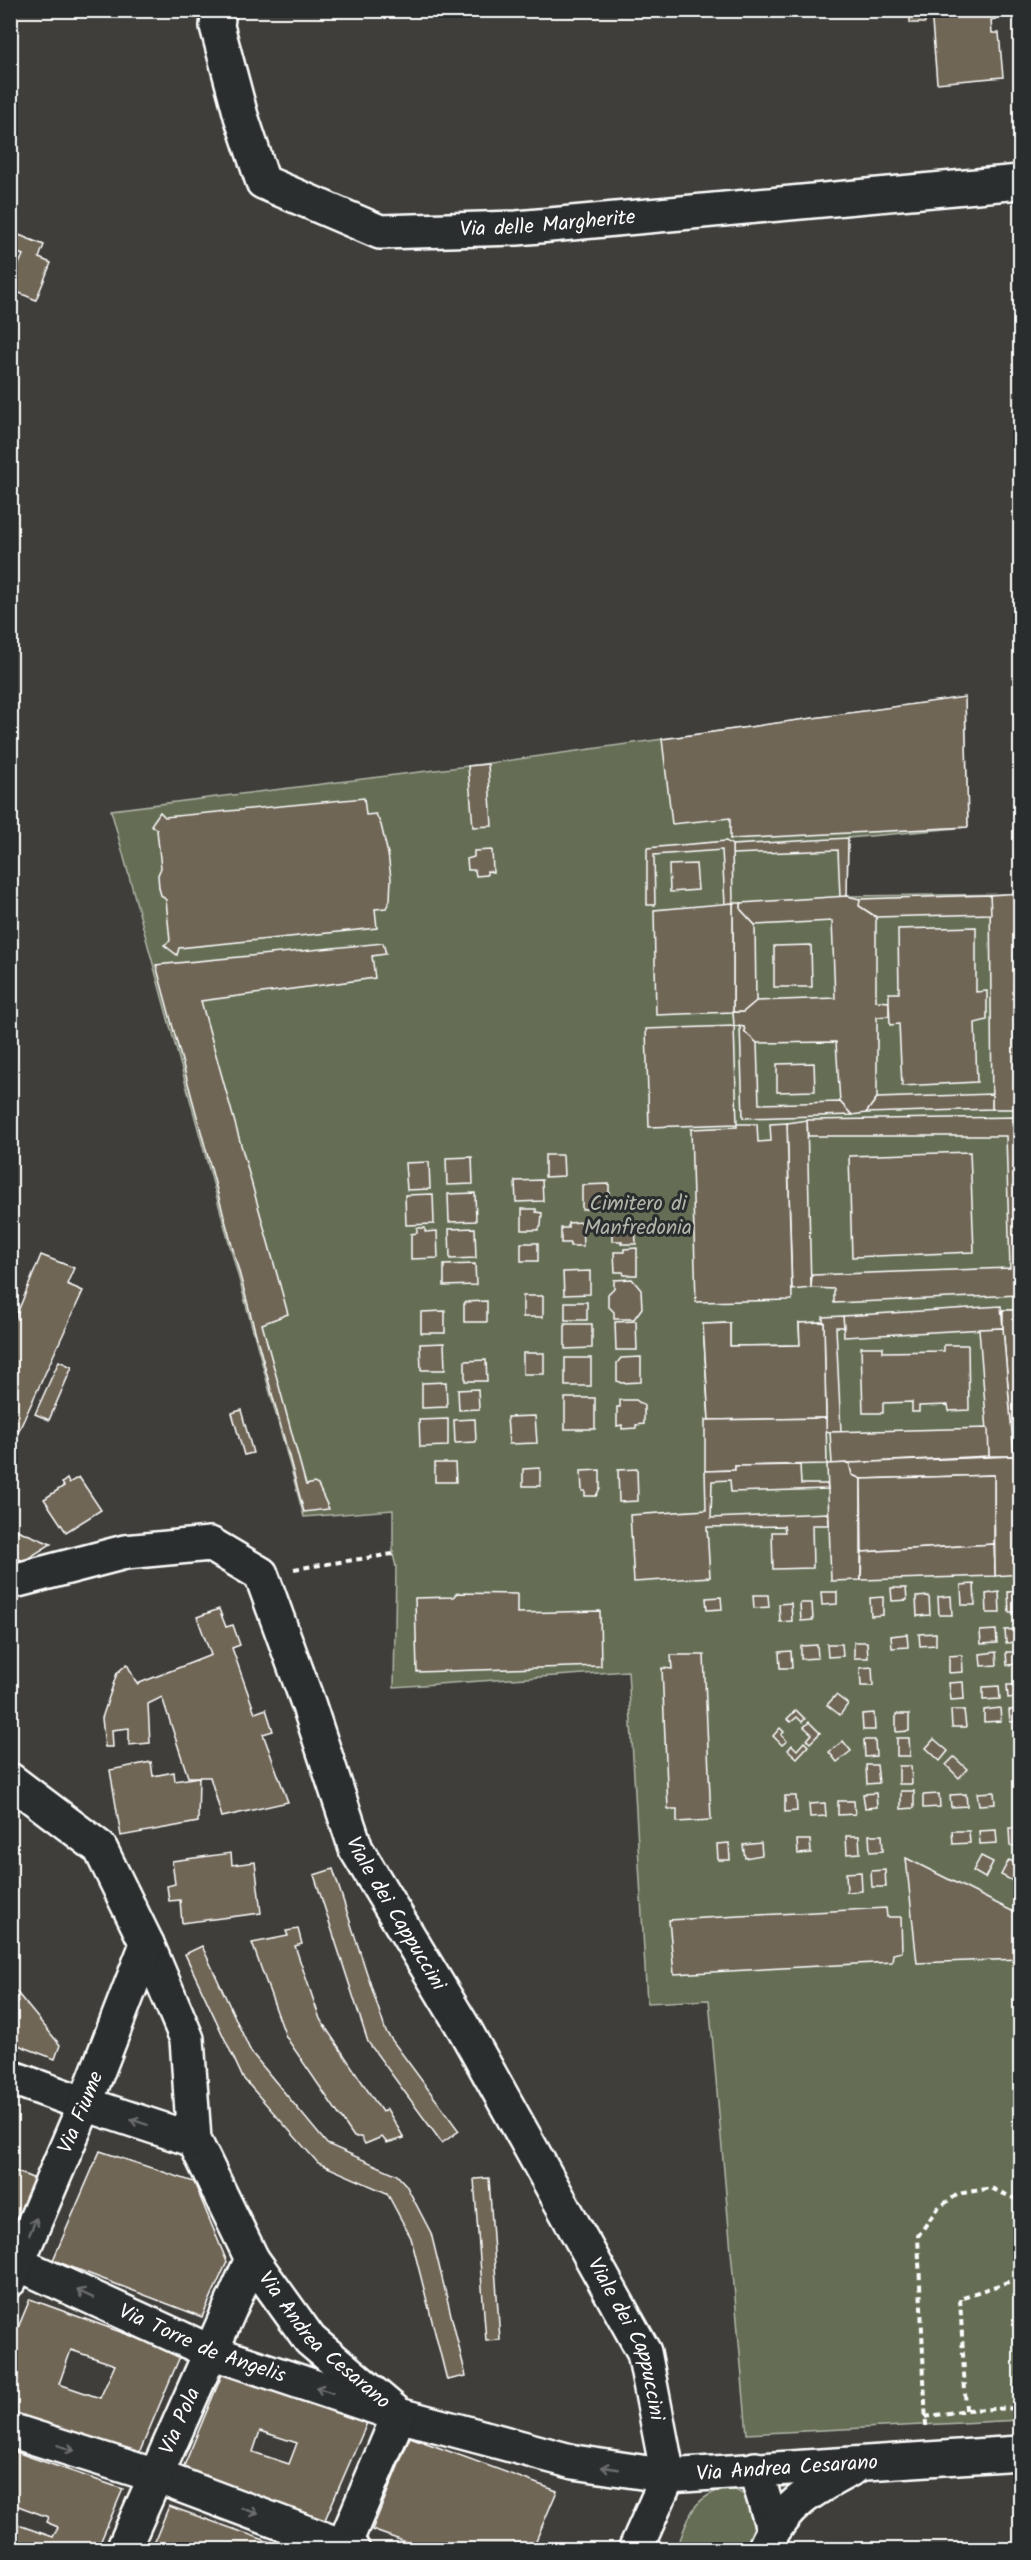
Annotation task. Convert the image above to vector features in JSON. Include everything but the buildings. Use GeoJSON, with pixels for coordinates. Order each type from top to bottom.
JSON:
{"type":"FeatureCollection","features":[{"type":"Feature","properties":{"kind":"street","name":"Via delle Margherite"},"geometry":{"type":"LineString","coordinates":[[219,10],[217,26],[241,116],[263,182],[380,232],[517,228],[1020,182]]}},
{"type":"Feature","properties":{"kind":"street"},"geometry":{"type":"LineString","coordinates":[[10,1582],[125,1552],[210,1544],[261,1574]]}},
{"type":"Feature","properties":{"kind":"street","name":"Viale dei Cappuccini"},"geometry":{"type":"LineString","coordinates":[[261,1574],[308,1702],[356,1849],[465,2030],[644,2352],[668,2476]]}},
{"type":"Feature","properties":{"kind":"street","name":"Via Andrea Cesarano"},"geometry":{"type":"LineString","coordinates":[[11,1782],[100,1848],[147,1944],[187,2039],[194,2140],[252,2259],[310,2340],[399,2415],[574,2462],[668,2476],[1020,2453]]}},
{"type":"Feature","properties":{"kind":"street","name":"Via Fiume"},"geometry":{"type":"LineString","coordinates":[[13,2268],[84,2104],[147,1944]]}},
{"type":"Feature","properties":{"kind":"street"},"geometry":{"type":"LineString","coordinates":[[10,2077],[194,2140]]}},
{"type":"Feature","properties":{"kind":"street","name":"Via Pola"},"geometry":{"type":"LineString","coordinates":[[123,2550],[252,2259]]}},
{"type":"Feature","properties":{"kind":"street","name":"Via Torre de Angelis"},"geometry":{"type":"LineString","coordinates":[[13,2268],[211,2352],[399,2415]]}},
{"type":"Feature","properties":{"kind":"street"},"geometry":{"type":"LineString","coordinates":[[10,2430],[156,2476],[346,2548],[399,2415]]}},
{"type":"Feature","properties":{"kind":"street"},"geometry":{"type":"LineString","coordinates":[[769,2539],[807,2492],[862,2463]]}},
{"type":"Feature","properties":{"kind":"street"},"geometry":{"type":"LineString","coordinates":[[755,2469],[769,2539]]}},
{"type":"Feature","properties":{"kind":"street"},"geometry":{"type":"LineString","coordinates":[[635,2550],[668,2476]]}},
{"type":"Feature","properties":{"kind":"path"},"geometry":{"type":"LineString","coordinates":[[261,1574],[393,1554]]}},
{"type":"Feature","properties":{"kind":"path"},"geometry":{"type":"LineString","coordinates":[[927,2460],[918,2236],[938,2208],[958,2194],[991,2188],[1020,2201]]}},
{"type":"Feature","properties":{"kind":"path"},"geometry":{"type":"LineString","coordinates":[[966,2410],[960,2298],[1020,2278]]}},
{"type":"Feature","properties":{"kind":"path"},"geometry":{"type":"LineString","coordinates":[[926,2417],[966,2410],[1020,2408]]}},
{"type":"Feature","properties":{"kind":"green space","name":"Cimitero di Manfredonia"},"geometry":{"type":"Polygon","coordinates":[[[965,697],[968,827],[848,838],[847,896],[1020,894],[1020,2420],[747,2434],[709,2000],[647,2003],[628,1671],[394,1687],[396,1567],[393,1554],[393,1510],[304,1517],[111,810],[468,766],[965,697]]]}},
{"type":"Feature","properties":{"kind":"green space"},"geometry":{"type":"Polygon","coordinates":[[[728,2487],[749,2498],[756,2512],[745,2549],[676,2550],[693,2510],[715,2491],[728,2487]]]}}]}
